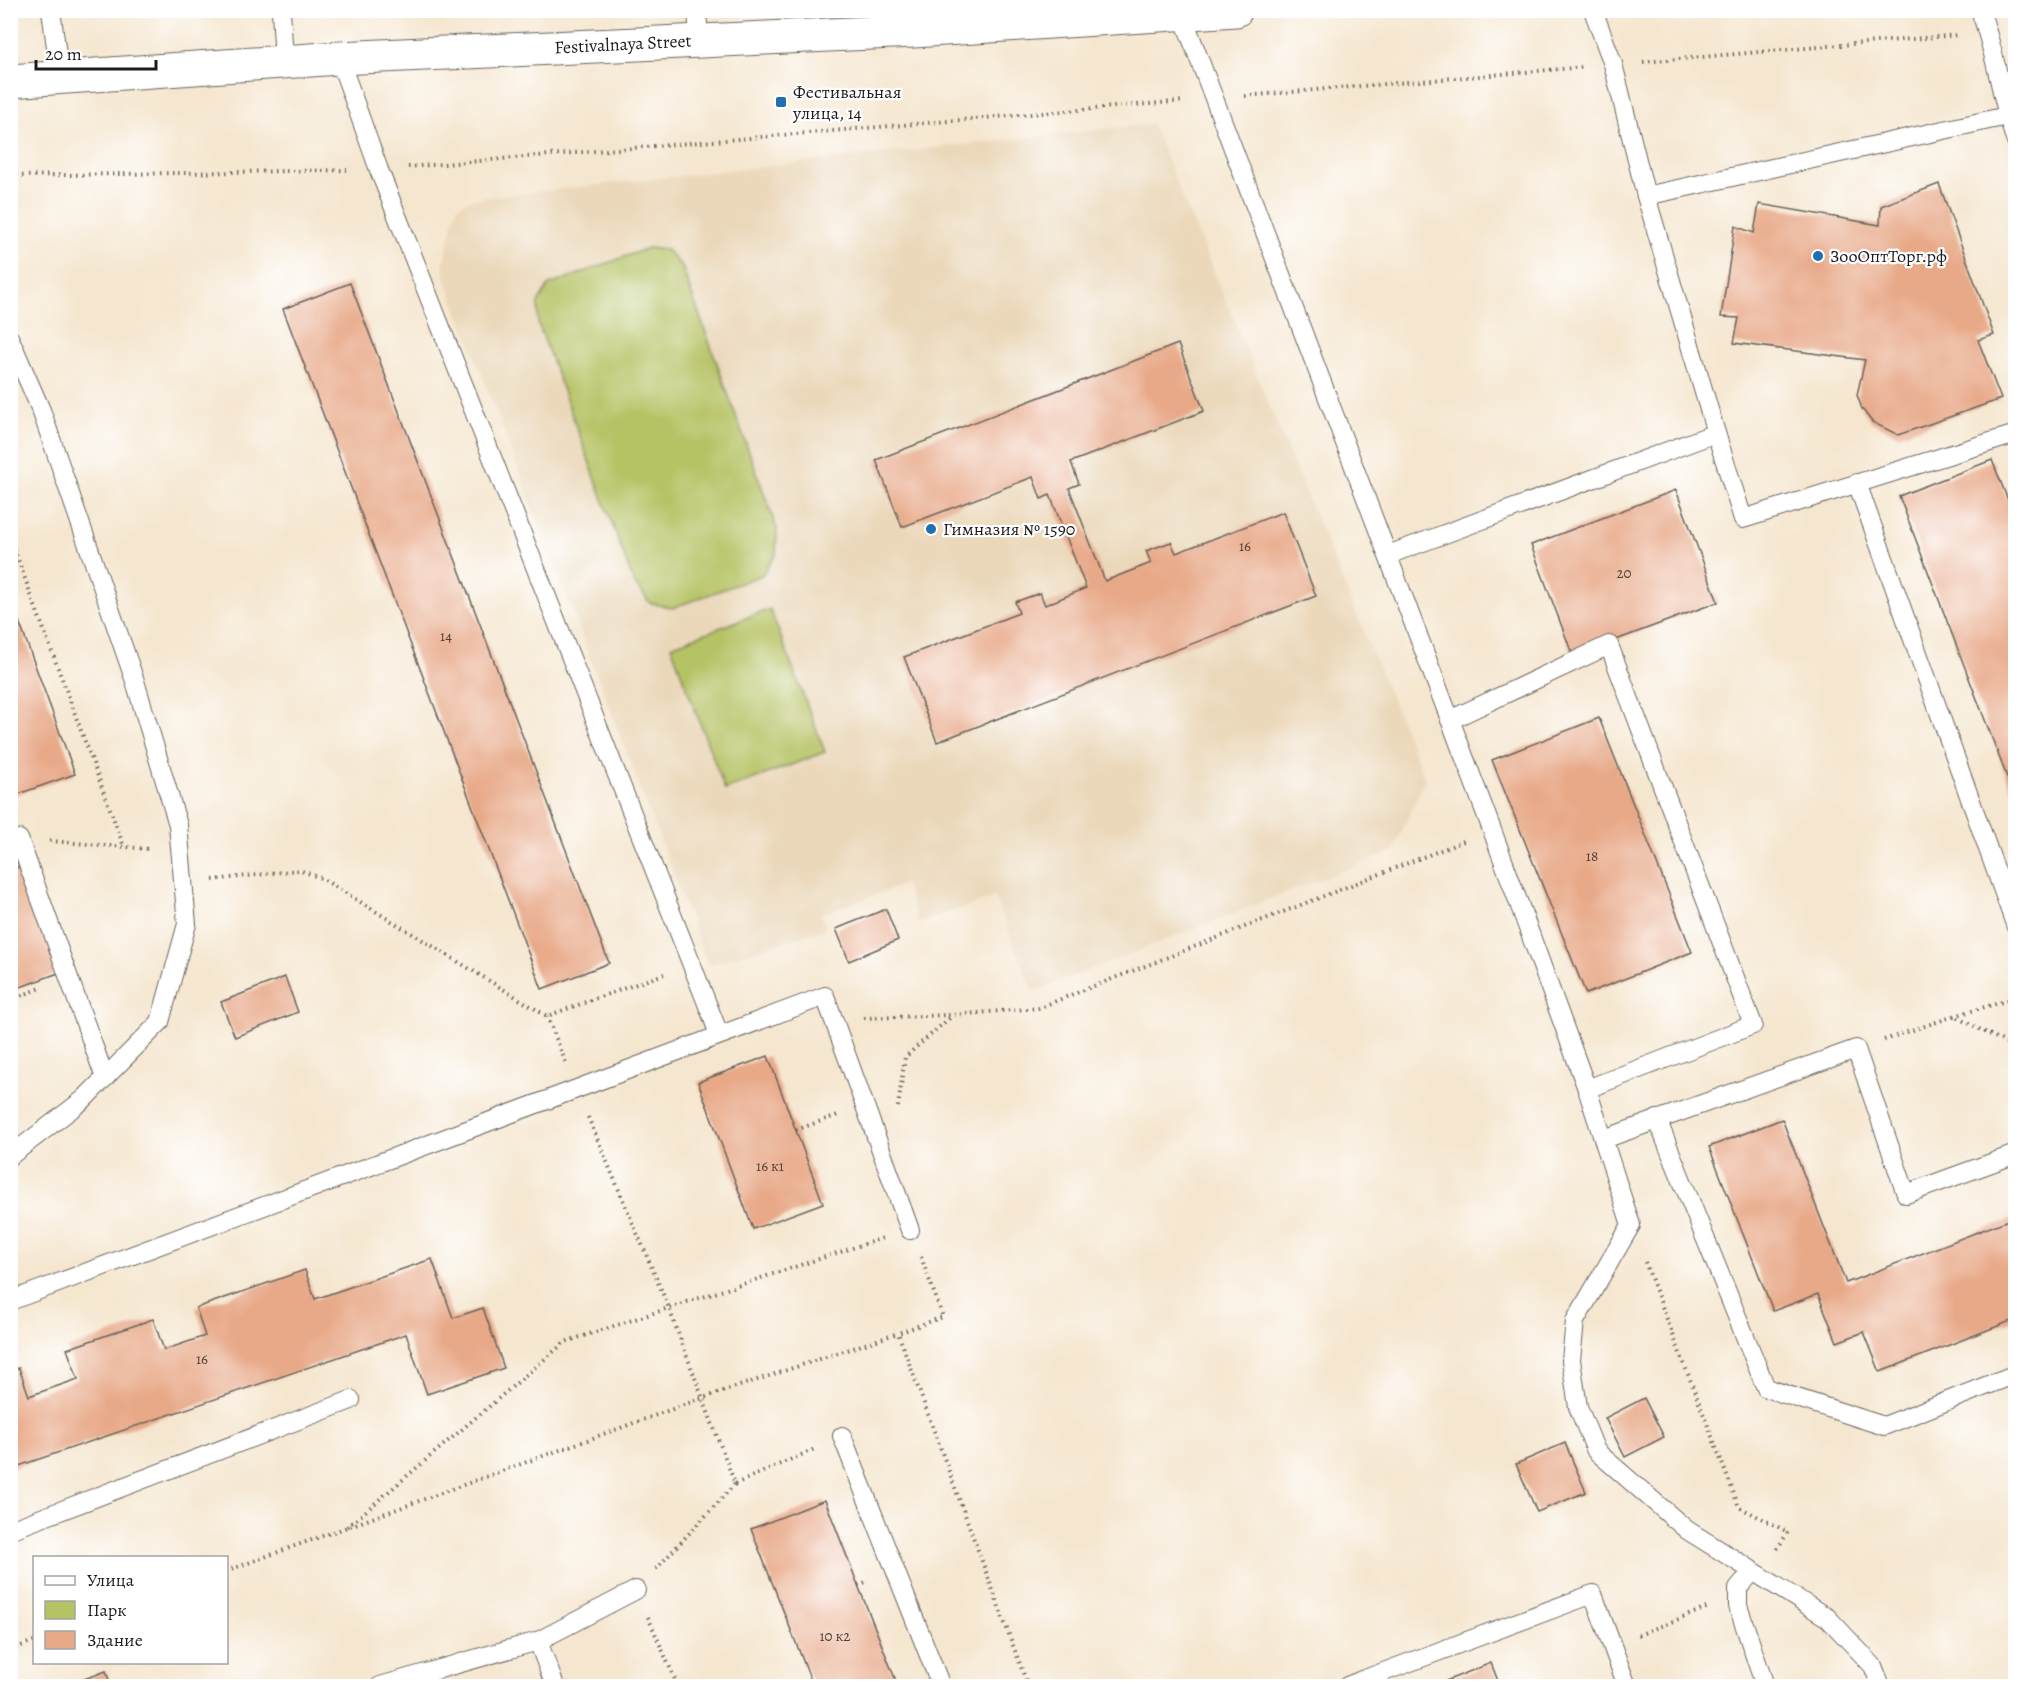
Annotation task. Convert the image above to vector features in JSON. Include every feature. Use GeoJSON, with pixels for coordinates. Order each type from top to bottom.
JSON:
{"type":"FeatureCollection","features":[{"type":"Feature","properties":{"kind":"street","name":"Festivalnaya Street"},"geometry":{"type":"LineString","coordinates":[[10,81],[339,58],[698,25],[1182,14],[1236,10]]}},
{"type":"Feature","properties":{"kind":"lane"},"geometry":{"type":"LineString","coordinates":[[51,10],[60,77]]}},
{"type":"Feature","properties":{"kind":"lane"},"geometry":{"type":"LineString","coordinates":[[281,10],[284,62]]}},
{"type":"Feature","properties":{"kind":"lane"},"geometry":{"type":"LineString","coordinates":[[1593,10],[1613,64],[1646,196],[1743,519],[2016,434]]}},
{"type":"Feature","properties":{"kind":"lane"},"geometry":{"type":"LineString","coordinates":[[1980,10],[1989,33],[2007,116],[2016,142]]}},
{"type":"Feature","properties":{"kind":"lane"},"geometry":{"type":"LineString","coordinates":[[1182,14],[1492,830],[1587,1089],[1631,1225],[1575,1321],[1570,1360],[1578,1407],[1596,1451],[1687,1530],[1828,1618],[1873,1666],[1881,1686]]}},
{"type":"Feature","properties":{"kind":"lane"},"geometry":{"type":"LineString","coordinates":[[339,58],[379,170],[719,1034]]}},
{"type":"Feature","properties":{"kind":"lane"},"geometry":{"type":"LineString","coordinates":[[1646,196],[2007,116]]}},
{"type":"Feature","properties":{"kind":"lane"},"geometry":{"type":"LineString","coordinates":[[10,339],[41,410],[135,681],[178,825],[187,924],[160,1022],[83,1100],[10,1156]]}},
{"type":"Feature","properties":{"kind":"lane"},"geometry":{"type":"LineString","coordinates":[[1388,555],[1716,434]]}},
{"type":"Feature","properties":{"kind":"lane"},"geometry":{"type":"LineString","coordinates":[[1857,483],[2016,927]]}},
{"type":"Feature","properties":{"kind":"lane"},"geometry":{"type":"LineString","coordinates":[[1450,720],[1609,645],[1753,1025],[1587,1089]]}},
{"type":"Feature","properties":{"kind":"lane"},"geometry":{"type":"LineString","coordinates":[[15,840],[105,1077]]}},
{"type":"Feature","properties":{"kind":"lane"},"geometry":{"type":"LineString","coordinates":[[10,1300],[825,996],[910,1230]]}},
{"type":"Feature","properties":{"kind":"lane"},"geometry":{"type":"LineString","coordinates":[[1604,1139],[1856,1049],[1906,1194],[2016,1154]]}},
{"type":"Feature","properties":{"kind":"lane"},"geometry":{"type":"LineString","coordinates":[[1657,1119],[1766,1388],[1884,1426],[2016,1374]]}},
{"type":"Feature","properties":{"kind":"lane"},"geometry":{"type":"LineString","coordinates":[[10,1530],[351,1400]]}},
{"type":"Feature","properties":{"kind":"lane"},"geometry":{"type":"LineString","coordinates":[[842,1436],[941,1686]]}},
{"type":"Feature","properties":{"kind":"lane"},"geometry":{"type":"LineString","coordinates":[[1752,1572],[1738,1589],[1738,1606],[1765,1686]]}},
{"type":"Feature","properties":{"kind":"lane"},"geometry":{"type":"LineString","coordinates":[[380,1686],[538,1641],[636,1590]]}},
{"type":"Feature","properties":{"kind":"lane"},"geometry":{"type":"LineString","coordinates":[[1358,1684],[1593,1594],[1628,1686]]}},
{"type":"Feature","properties":{"kind":"lane"},"geometry":{"type":"LineString","coordinates":[[538,1641],[555,1686]]}},
{"type":"Feature","properties":{"kind":"path"},"geometry":{"type":"LineString","coordinates":[[10,176],[379,170],[1989,33]]}},
{"type":"Feature","properties":{"kind":"path"},"geometry":{"type":"LineString","coordinates":[[10,538],[124,847]]}},
{"type":"Feature","properties":{"kind":"path"},"geometry":{"type":"LineString","coordinates":[[834,1019],[953,1015],[1038,1008],[1492,830]]}},
{"type":"Feature","properties":{"kind":"path"},"geometry":{"type":"LineString","coordinates":[[15,840],[180,852]]}},
{"type":"Feature","properties":{"kind":"path"},"geometry":{"type":"LineString","coordinates":[[183,884],[299,870],[321,878],[547,1016],[668,1306],[735,1484]]}},
{"type":"Feature","properties":{"kind":"path"},"geometry":{"type":"LineString","coordinates":[[547,1016],[693,964]]}},
{"type":"Feature","properties":{"kind":"path"},"geometry":{"type":"LineString","coordinates":[[10,1000],[44,987]]}},
{"type":"Feature","properties":{"kind":"path"},"geometry":{"type":"LineString","coordinates":[[1856,1049],[2016,998]]}},
{"type":"Feature","properties":{"kind":"path"},"geometry":{"type":"LineString","coordinates":[[897,1114],[905,1057],[953,1015]]}},
{"type":"Feature","properties":{"kind":"path"},"geometry":{"type":"LineString","coordinates":[[1954,1016],[2016,1048]]}},
{"type":"Feature","properties":{"kind":"path"},"geometry":{"type":"LineString","coordinates":[[796,1130],[865,1106]]}},
{"type":"Feature","properties":{"kind":"path"},"geometry":{"type":"LineString","coordinates":[[1631,1225],[1739,1507],[1788,1532]]}},
{"type":"Feature","properties":{"kind":"path"},"geometry":{"type":"LineString","coordinates":[[228,1570],[703,1398],[942,1317],[910,1230],[668,1306],[565,1342],[347,1527]]}},
{"type":"Feature","properties":{"kind":"path"},"geometry":{"type":"LineString","coordinates":[[898,1333],[1028,1686]]}},
{"type":"Feature","properties":{"kind":"path"},"geometry":{"type":"LineString","coordinates":[[678,1686],[636,1590],[735,1484],[842,1436]]}},
{"type":"Feature","properties":{"kind":"path"},"geometry":{"type":"LineString","coordinates":[[1612,1645],[1725,1600],[1752,1572]]}},
{"type":"Feature","properties":{"kind":"path"},"geometry":{"type":"LineString","coordinates":[[10,1650],[33,1641]]}},
{"type":"Feature","properties":{"kind":"shaded area","name":"Гимназия № 1590"},"geometry":{"type":"Polygon","coordinates":[[[1152,124],[1425,779],[1393,851],[1033,992],[995,897],[918,923],[905,884],[821,914],[825,929],[708,965],[445,278],[443,266],[457,207],[471,199],[1152,124]]]}},
{"type":"Feature","properties":{"kind":"green space"},"geometry":{"type":"Polygon","coordinates":[[[648,248],[667,250],[682,267],[777,529],[776,555],[762,575],[673,608],[650,603],[634,583],[538,323],[538,303],[549,285],[648,248]]]}},
{"type":"Feature","properties":{"kind":"green space"},"geometry":{"type":"Polygon","coordinates":[[[770,609],[825,752],[725,790],[671,646],[770,609]]]}},
{"type":"Feature","properties":{"kind":"building"},"geometry":{"type":"Polygon","coordinates":[[[1939,184],[1994,335],[1978,340],[2001,399],[1898,435],[1872,422],[1862,409],[1857,395],[1865,360],[1734,343],[1739,318],[1721,317],[1735,226],[1754,233],[1759,204],[1880,225],[1881,206],[1939,184]]]}},
{"type":"Feature","properties":{"kind":"building"},"geometry":{"type":"Polygon","coordinates":[[[350,283],[609,963],[542,989],[283,309],[350,283]]]}},
{"type":"Feature","properties":{"kind":"building"},"geometry":{"type":"Polygon","coordinates":[[[1178,344],[1204,411],[1071,462],[1079,484],[1069,488],[1105,581],[1151,563],[1146,551],[1171,542],[1176,553],[1283,512],[1316,596],[937,742],[904,657],[1019,613],[1015,602],[1040,593],[1045,605],[1086,588],[1050,495],[1041,499],[1033,477],[902,527],[876,460],[1178,344]]]}},
{"type":"Feature","properties":{"kind":"building"},"geometry":{"type":"Polygon","coordinates":[[[1992,460],[2016,520],[2015,798],[1899,496],[1992,460]]]}},
{"type":"Feature","properties":{"kind":"building"},"geometry":{"type":"Polygon","coordinates":[[[1676,490],[1718,602],[1573,656],[1531,545],[1676,490]]]}},
{"type":"Feature","properties":{"kind":"building"},"geometry":{"type":"Polygon","coordinates":[[[10,597],[75,774],[10,797],[10,597]]]}},
{"type":"Feature","properties":{"kind":"building"},"geometry":{"type":"Polygon","coordinates":[[[1599,718],[1692,952],[1586,994],[1492,760],[1599,718]]]}},
{"type":"Feature","properties":{"kind":"building"},"geometry":{"type":"Polygon","coordinates":[[[21,866],[61,972],[10,991],[10,870],[21,866]]]}},
{"type":"Feature","properties":{"kind":"building"},"geometry":{"type":"Polygon","coordinates":[[[886,909],[898,940],[849,961],[836,929],[886,909]]]}},
{"type":"Feature","properties":{"kind":"building"},"geometry":{"type":"Polygon","coordinates":[[[285,977],[298,1012],[235,1037],[221,1002],[285,977]]]}},
{"type":"Feature","properties":{"kind":"building"},"geometry":{"type":"Polygon","coordinates":[[[768,1056],[823,1203],[753,1229],[698,1082],[768,1056]]]}},
{"type":"Feature","properties":{"kind":"building"},"geometry":{"type":"Polygon","coordinates":[[[1782,1119],[1846,1283],[2016,1217],[2016,1319],[1880,1372],[1864,1332],[1837,1342],[1818,1294],[1773,1311],[1709,1147],[1782,1119]]]}},
{"type":"Feature","properties":{"kind":"building"},"geometry":{"type":"Polygon","coordinates":[[[432,1259],[453,1318],[483,1308],[504,1368],[427,1394],[406,1334],[10,1469],[10,1371],[19,1368],[29,1396],[78,1379],[67,1349],[153,1319],[164,1350],[205,1336],[196,1308],[305,1270],[315,1299],[432,1259]]]}},
{"type":"Feature","properties":{"kind":"building"},"geometry":{"type":"Polygon","coordinates":[[[1644,1398],[1664,1437],[1625,1457],[1605,1418],[1644,1398]]]}},
{"type":"Feature","properties":{"kind":"building"},"geometry":{"type":"Polygon","coordinates":[[[1565,1443],[1586,1492],[1537,1512],[1516,1464],[1565,1443]]]}},
{"type":"Feature","properties":{"kind":"building"},"geometry":{"type":"Polygon","coordinates":[[[825,1500],[898,1686],[813,1686],[751,1529],[825,1500]]]}},
{"type":"Feature","properties":{"kind":"building"},"geometry":{"type":"Polygon","coordinates":[[[1491,1663],[1500,1686],[1433,1686],[1491,1663]]]}},
{"type":"Feature","properties":{"kind":"building"},"geometry":{"type":"Polygon","coordinates":[[[106,1671],[111,1686],[81,1686],[79,1681],[106,1671]]]}},
{"type":"Feature","properties":{"kind":"place","name":"Фестивальная улица, 14"},"geometry":{"type":"Point","coordinates":[781,102]}},
{"type":"Feature","properties":{"kind":"place","name":"ЗооОптТорг.рф"},"geometry":{"type":"Point","coordinates":[1818,256]}},
{"type":"Feature","properties":{"kind":"place","name":"Гимназия № 1590"},"geometry":{"type":"Point","coordinates":[931,529]}}]}
